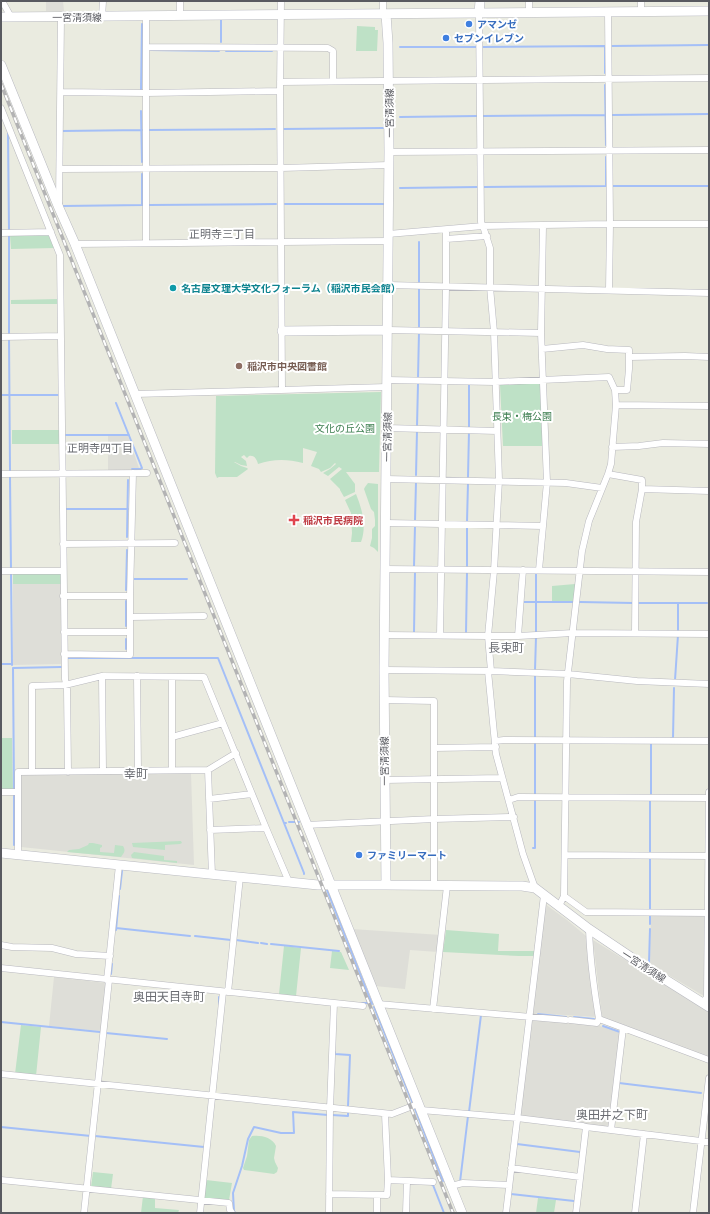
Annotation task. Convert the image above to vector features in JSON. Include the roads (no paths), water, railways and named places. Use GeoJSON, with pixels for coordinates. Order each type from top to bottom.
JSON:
{"type":"FeatureCollection","features":[{"type":"Feature","properties":{"kind":"street"},"geometry":{"type":"LineString","coordinates":[[2,1],[11,17]]}},
{"type":"Feature","properties":{"kind":"street"},"geometry":{"type":"LineString","coordinates":[[102,17],[103,1]]}},
{"type":"Feature","properties":{"kind":"street"},"geometry":{"type":"LineString","coordinates":[[180,1],[180,16]]}},
{"type":"Feature","properties":{"kind":"street"},"geometry":{"type":"LineString","coordinates":[[281,1],[280,91],[282,390]]}},
{"type":"Feature","properties":{"kind":"street"},"geometry":{"type":"LineString","coordinates":[[383,1],[384,14],[709,11]]}},
{"type":"Feature","properties":{"kind":"street"},"geometry":{"type":"LineString","coordinates":[[1,853],[240,878],[330,885],[522,886],[535,888],[502,778],[495,744],[489,671],[488,636],[494,571],[499,480],[494,332],[490,288],[490,248],[481,222],[480,1]]}},
{"type":"Feature","properties":{"kind":"street"},"geometry":{"type":"LineString","coordinates":[[529,1],[529,13]]}},
{"type":"Feature","properties":{"kind":"street"},"geometry":{"type":"LineString","coordinates":[[641,1],[641,12]]}},
{"type":"Feature","properties":{"kind":"street"},"geometry":{"type":"LineString","coordinates":[[608,12],[610,224],[609,290]]}},
{"type":"Feature","properties":{"kind":"street","name":"一宮清須線"},"geometry":{"type":"LineString","coordinates":[[1,17],[384,14],[388,43],[389,81],[388,330],[384,635],[386,885]]}},
{"type":"Feature","properties":{"kind":"street"},"geometry":{"type":"LineString","coordinates":[[59,208],[61,17]]}},
{"type":"Feature","properties":{"kind":"street"},"geometry":{"type":"LineString","coordinates":[[146,17],[146,243]]}},
{"type":"Feature","properties":{"kind":"street"},"geometry":{"type":"LineString","coordinates":[[146,47],[328,48],[333,51],[333,81]]}},
{"type":"Feature","properties":{"kind":"street"},"geometry":{"type":"LineString","coordinates":[[1,65],[75,244],[462,1213]]}},
{"type":"Feature","properties":{"kind":"street"},"geometry":{"type":"LineString","coordinates":[[280,82],[709,78]]}},
{"type":"Feature","properties":{"kind":"street"},"geometry":{"type":"LineString","coordinates":[[60,92],[146,93],[280,91]]}},
{"type":"Feature","properties":{"kind":"street"},"geometry":{"type":"LineString","coordinates":[[1,108],[4,122],[60,255],[64,654],[67,689],[68,772]]}},
{"type":"Feature","properties":{"kind":"street"},"geometry":{"type":"LineString","coordinates":[[389,152],[709,150]]}},
{"type":"Feature","properties":{"kind":"street"},"geometry":{"type":"LineString","coordinates":[[60,169],[281,168],[389,165]]}},
{"type":"Feature","properties":{"kind":"street"},"geometry":{"type":"LineString","coordinates":[[75,244],[282,242],[388,237],[483,226],[709,224]]}},
{"type":"Feature","properties":{"kind":"street"},"geometry":{"type":"LineString","coordinates":[[539,570],[547,482],[541,333],[543,226]]}},
{"type":"Feature","properties":{"kind":"street"},"geometry":{"type":"LineString","coordinates":[[440,635],[446,230]]}},
{"type":"Feature","properties":{"kind":"street"},"geometry":{"type":"LineString","coordinates":[[1,233],[51,232]]}},
{"type":"Feature","properties":{"kind":"street"},"geometry":{"type":"LineString","coordinates":[[446,239],[487,236]]}},
{"type":"Feature","properties":{"kind":"street"},"geometry":{"type":"LineString","coordinates":[[388,285],[709,293]]}},
{"type":"Feature","properties":{"kind":"street"},"geometry":{"type":"LineString","coordinates":[[282,331],[388,330],[541,333]]}},
{"type":"Feature","properties":{"kind":"street"},"geometry":{"type":"LineString","coordinates":[[1,337],[61,336]]}},
{"type":"Feature","properties":{"kind":"street"},"geometry":{"type":"LineString","coordinates":[[542,349],[583,344],[607,349],[629,350],[629,378],[627,390],[615,390]]}},
{"type":"Feature","properties":{"kind":"street"},"geometry":{"type":"LineString","coordinates":[[629,356],[685,356],[709,358]]}},
{"type":"Feature","properties":{"kind":"street"},"geometry":{"type":"LineString","coordinates":[[135,394],[282,390],[387,384],[495,382],[609,377],[615,390],[616,405],[611,464],[589,520],[582,551],[568,674],[564,896],[559,906]]}},
{"type":"Feature","properties":{"kind":"street"},"geometry":{"type":"LineString","coordinates":[[616,405],[709,406]]}},
{"type":"Feature","properties":{"kind":"street"},"geometry":{"type":"LineString","coordinates":[[387,428],[497,431]]}},
{"type":"Feature","properties":{"kind":"street"},"geometry":{"type":"LineString","coordinates":[[612,447],[664,443],[709,444]]}},
{"type":"Feature","properties":{"kind":"street"},"geometry":{"type":"LineString","coordinates":[[64,654],[130,655],[129,632],[132,473]]}},
{"type":"Feature","properties":{"kind":"street"},"geometry":{"type":"LineString","coordinates":[[1,474],[147,473]]}},
{"type":"Feature","properties":{"kind":"street"},"geometry":{"type":"LineString","coordinates":[[608,474],[642,480],[642,489],[636,522],[635,633]]}},
{"type":"Feature","properties":{"kind":"street"},"geometry":{"type":"LineString","coordinates":[[386,479],[547,482],[602,488]]}},
{"type":"Feature","properties":{"kind":"street"},"geometry":{"type":"LineString","coordinates":[[642,489],[709,491]]}},
{"type":"Feature","properties":{"kind":"street"},"geometry":{"type":"LineString","coordinates":[[386,523],[543,526]]}},
{"type":"Feature","properties":{"kind":"street"},"geometry":{"type":"LineString","coordinates":[[63,544],[175,543]]}},
{"type":"Feature","properties":{"kind":"street"},"geometry":{"type":"LineString","coordinates":[[385,569],[709,572]]}},
{"type":"Feature","properties":{"kind":"street"},"geometry":{"type":"LineString","coordinates":[[518,636],[523,570]]}},
{"type":"Feature","properties":{"kind":"street"},"geometry":{"type":"LineString","coordinates":[[1,571],[63,571]]}},
{"type":"Feature","properties":{"kind":"street"},"geometry":{"type":"LineString","coordinates":[[64,596],[130,596]]}},
{"type":"Feature","properties":{"kind":"street"},"geometry":{"type":"LineString","coordinates":[[130,617],[204,616]]}},
{"type":"Feature","properties":{"kind":"street"},"geometry":{"type":"LineString","coordinates":[[64,632],[129,632]]}},
{"type":"Feature","properties":{"kind":"street"},"geometry":{"type":"LineString","coordinates":[[384,635],[518,636],[573,633],[709,634]]}},
{"type":"Feature","properties":{"kind":"street"},"geometry":{"type":"LineString","coordinates":[[384,670],[489,671],[568,674],[637,681],[709,684]]}},
{"type":"Feature","properties":{"kind":"street"},"geometry":{"type":"LineString","coordinates":[[102,676],[103,771]]}},
{"type":"Feature","properties":{"kind":"street"},"geometry":{"type":"LineString","coordinates":[[32,772],[32,686],[66,685],[102,676],[204,676],[266,828],[290,882]]}},
{"type":"Feature","properties":{"kind":"street"},"geometry":{"type":"LineString","coordinates":[[136,676],[138,771]]}},
{"type":"Feature","properties":{"kind":"street"},"geometry":{"type":"LineString","coordinates":[[172,676],[172,770]]}},
{"type":"Feature","properties":{"kind":"street"},"geometry":{"type":"LineString","coordinates":[[384,700],[434,701],[434,886]]}},
{"type":"Feature","properties":{"kind":"street"},"geometry":{"type":"LineString","coordinates":[[172,737],[223,723]]}},
{"type":"Feature","properties":{"kind":"street"},"geometry":{"type":"LineString","coordinates":[[434,748],[495,744],[504,740],[709,741]]}},
{"type":"Feature","properties":{"kind":"street"},"geometry":{"type":"LineString","coordinates":[[18,855],[18,772],[208,770],[236,753]]}},
{"type":"Feature","properties":{"kind":"street"},"geometry":{"type":"LineString","coordinates":[[208,770],[212,875]]}},
{"type":"Feature","properties":{"kind":"street"},"geometry":{"type":"LineString","coordinates":[[384,780],[502,778]]}},
{"type":"Feature","properties":{"kind":"street"},"geometry":{"type":"LineString","coordinates":[[1,792],[18,792]]}},
{"type":"Feature","properties":{"kind":"street"},"geometry":{"type":"LineString","coordinates":[[706,1005],[708,970],[709,792]]}},
{"type":"Feature","properties":{"kind":"street"},"geometry":{"type":"LineString","coordinates":[[209,799],[252,794]]}},
{"type":"Feature","properties":{"kind":"street"},"geometry":{"type":"LineString","coordinates":[[509,800],[518,797],[709,798]]}},
{"type":"Feature","properties":{"kind":"street"},"geometry":{"type":"LineString","coordinates":[[306,825],[514,817]]}},
{"type":"Feature","properties":{"kind":"street"},"geometry":{"type":"LineString","coordinates":[[210,830],[266,828]]}},
{"type":"Feature","properties":{"kind":"street"},"geometry":{"type":"LineString","coordinates":[[564,855],[709,856]]}},
{"type":"Feature","properties":{"kind":"street"},"geometry":{"type":"LineString","coordinates":[[84,1213],[119,865]]}},
{"type":"Feature","properties":{"kind":"street"},"geometry":{"type":"LineString","coordinates":[[200,1213],[212,1096],[240,878]]}},
{"type":"Feature","properties":{"kind":"street"},"geometry":{"type":"LineString","coordinates":[[433,1009],[448,886]]}},
{"type":"Feature","properties":{"kind":"street","name":"一宮清須線"},"geometry":{"type":"LineString","coordinates":[[535,888],[590,929],[647,968],[706,1005]]}},
{"type":"Feature","properties":{"kind":"street"},"geometry":{"type":"LineString","coordinates":[[506,1213],[544,895]]}},
{"type":"Feature","properties":{"kind":"street"},"geometry":{"type":"LineString","coordinates":[[564,896],[586,912],[708,913]]}},
{"type":"Feature","properties":{"kind":"street"},"geometry":{"type":"LineString","coordinates":[[590,929],[593,980],[599,1019]]}},
{"type":"Feature","properties":{"kind":"street"},"geometry":{"type":"LineString","coordinates":[[1,945],[12,947],[52,948],[76,954],[110,956]]}},
{"type":"Feature","properties":{"kind":"street"},"geometry":{"type":"LineString","coordinates":[[1,968],[363,1006]]}},
{"type":"Feature","properties":{"kind":"street"},"geometry":{"type":"LineString","coordinates":[[329,1213],[330,1109],[334,1003]]}},
{"type":"Feature","properties":{"kind":"street"},"geometry":{"type":"LineString","coordinates":[[378,1004],[597,1023],[599,1019]]}},
{"type":"Feature","properties":{"kind":"street"},"geometry":{"type":"LineString","coordinates":[[599,1019],[709,1060]]}},
{"type":"Feature","properties":{"kind":"street"},"geometry":{"type":"LineString","coordinates":[[611,1130],[623,1028]]}},
{"type":"Feature","properties":{"kind":"street"},"geometry":{"type":"LineString","coordinates":[[1,1074],[385,1114],[392,1114],[420,1107],[709,1142]]}},
{"type":"Feature","properties":{"kind":"street"},"geometry":{"type":"LineString","coordinates":[[693,1213],[709,1078]]}},
{"type":"Feature","properties":{"kind":"street"},"geometry":{"type":"LineString","coordinates":[[329,1194],[386,1195],[388,1180],[385,1114]]}},
{"type":"Feature","properties":{"kind":"street"},"geometry":{"type":"LineString","coordinates":[[576,1213],[586,1127]]}},
{"type":"Feature","properties":{"kind":"street"},"geometry":{"type":"LineString","coordinates":[[635,1213],[644,1134]]}},
{"type":"Feature","properties":{"kind":"street"},"geometry":{"type":"LineString","coordinates":[[511,1168],[580,1177]]}},
{"type":"Feature","properties":{"kind":"street"},"geometry":{"type":"LineString","coordinates":[[1,1180],[229,1203],[232,1213]]}},
{"type":"Feature","properties":{"kind":"street"},"geometry":{"type":"LineString","coordinates":[[388,1180],[433,1182]]}},
{"type":"Feature","properties":{"kind":"street"},"geometry":{"type":"LineString","coordinates":[[406,1213],[407,1181]]}},
{"type":"Feature","properties":{"kind":"street"},"geometry":{"type":"LineString","coordinates":[[451,1186],[463,1183],[509,1185]]}},
{"type":"Feature","properties":{"kind":"street"},"geometry":{"type":"LineString","coordinates":[[377,1195],[377,1213]]}},
{"type":"Feature","properties":{"kind":"waterway"},"geometry":{"type":"LineString","coordinates":[[221,20],[221,42]]}},
{"type":"Feature","properties":{"kind":"waterway"},"geometry":{"type":"LineString","coordinates":[[141,90],[142,24]]}},
{"type":"Feature","properties":{"kind":"waterway"},"geometry":{"type":"LineString","coordinates":[[611,46],[708,45]]}},
{"type":"Feature","properties":{"kind":"waterway"},"geometry":{"type":"LineString","coordinates":[[483,47],[605,46],[605,73]]}},
{"type":"Feature","properties":{"kind":"waterway"},"geometry":{"type":"LineString","coordinates":[[400,47],[476,47]]}},
{"type":"Feature","properties":{"kind":"waterway"},"geometry":{"type":"LineString","coordinates":[[151,50],[219,51]]}},
{"type":"Feature","properties":{"kind":"waterway"},"geometry":{"type":"LineString","coordinates":[[226,51],[272,51]]}},
{"type":"Feature","properties":{"kind":"waterway"},"geometry":{"type":"LineString","coordinates":[[605,85],[606,145]]}},
{"type":"Feature","properties":{"kind":"waterway"},"geometry":{"type":"LineString","coordinates":[[141,111],[142,162]]}},
{"type":"Feature","properties":{"kind":"waterway"},"geometry":{"type":"LineString","coordinates":[[612,115],[709,114]]}},
{"type":"Feature","properties":{"kind":"waterway"},"geometry":{"type":"LineString","coordinates":[[483,116],[605,115]]}},
{"type":"Feature","properties":{"kind":"waterway"},"geometry":{"type":"LineString","coordinates":[[400,117],[477,116]]}},
{"type":"Feature","properties":{"kind":"waterway"},"geometry":{"type":"LineString","coordinates":[[283,129],[383,128]]}},
{"type":"Feature","properties":{"kind":"waterway"},"geometry":{"type":"LineString","coordinates":[[148,130],[275,129]]}},
{"type":"Feature","properties":{"kind":"waterway"},"geometry":{"type":"LineString","coordinates":[[62,131],[142,130]]}},
{"type":"Feature","properties":{"kind":"waterway"},"geometry":{"type":"LineString","coordinates":[[8,133],[9,231]]}},
{"type":"Feature","properties":{"kind":"waterway"},"geometry":{"type":"LineString","coordinates":[[484,187],[606,186],[606,157]]}},
{"type":"Feature","properties":{"kind":"waterway"},"geometry":{"type":"LineString","coordinates":[[142,174],[142,205]]}},
{"type":"Feature","properties":{"kind":"waterway"},"geometry":{"type":"LineString","coordinates":[[612,186],[709,186]]}},
{"type":"Feature","properties":{"kind":"waterway"},"geometry":{"type":"LineString","coordinates":[[400,188],[478,187]]}},
{"type":"Feature","properties":{"kind":"waterway"},"geometry":{"type":"LineString","coordinates":[[149,205],[276,204]]}},
{"type":"Feature","properties":{"kind":"waterway"},"geometry":{"type":"LineString","coordinates":[[285,204],[384,204]]}},
{"type":"Feature","properties":{"kind":"waterway"},"geometry":{"type":"LineString","coordinates":[[63,206],[143,205]]}},
{"type":"Feature","properties":{"kind":"waterway"},"geometry":{"type":"LineString","coordinates":[[9,236],[9,335]]}},
{"type":"Feature","properties":{"kind":"waterway"},"geometry":{"type":"LineString","coordinates":[[419,242],[419,283]]}},
{"type":"Feature","properties":{"kind":"waterway"},"geometry":{"type":"LineString","coordinates":[[419,289],[419,328]]}},
{"type":"Feature","properties":{"kind":"waterway"},"geometry":{"type":"LineString","coordinates":[[418,378],[419,332]]}},
{"type":"Feature","properties":{"kind":"waterway"},"geometry":{"type":"LineString","coordinates":[[9,339],[10,471]]}},
{"type":"Feature","properties":{"kind":"waterway"},"geometry":{"type":"LineString","coordinates":[[417,426],[418,384]]}},
{"type":"Feature","properties":{"kind":"waterway"},"geometry":{"type":"LineString","coordinates":[[469,385],[469,427]]}},
{"type":"Feature","properties":{"kind":"waterway"},"geometry":{"type":"LineString","coordinates":[[1,395],[59,395]]}},
{"type":"Feature","properties":{"kind":"waterway"},"geometry":{"type":"LineString","coordinates":[[116,403],[142,468],[132,469]]}},
{"type":"Feature","properties":{"kind":"waterway"},"geometry":{"type":"LineString","coordinates":[[416,475],[417,431]]}},
{"type":"Feature","properties":{"kind":"waterway"},"geometry":{"type":"LineString","coordinates":[[468,477],[469,431]]}},
{"type":"Feature","properties":{"kind":"waterway"},"geometry":{"type":"LineString","coordinates":[[64,435],[129,435]]}},
{"type":"Feature","properties":{"kind":"waterway"},"geometry":{"type":"LineString","coordinates":[[10,477],[11,569]]}},
{"type":"Feature","properties":{"kind":"waterway"},"geometry":{"type":"LineString","coordinates":[[127,537],[128,480]]}},
{"type":"Feature","properties":{"kind":"waterway"},"geometry":{"type":"LineString","coordinates":[[415,521],[416,482]]}},
{"type":"Feature","properties":{"kind":"waterway"},"geometry":{"type":"LineString","coordinates":[[467,522],[468,483]]}},
{"type":"Feature","properties":{"kind":"waterway"},"geometry":{"type":"LineString","coordinates":[[65,509],[128,509]]}},
{"type":"Feature","properties":{"kind":"waterway"},"geometry":{"type":"LineString","coordinates":[[414,566],[415,526]]}},
{"type":"Feature","properties":{"kind":"waterway"},"geometry":{"type":"LineString","coordinates":[[467,526],[467,567]]}},
{"type":"Feature","properties":{"kind":"waterway"},"geometry":{"type":"LineString","coordinates":[[126,590],[127,550]]}},
{"type":"Feature","properties":{"kind":"waterway"},"geometry":{"type":"LineString","coordinates":[[11,572],[12,665]]}},
{"type":"Feature","properties":{"kind":"waterway"},"geometry":{"type":"LineString","coordinates":[[414,632],[415,572]]}},
{"type":"Feature","properties":{"kind":"waterway"},"geometry":{"type":"LineString","coordinates":[[466,633],[467,573]]}},
{"type":"Feature","properties":{"kind":"waterway"},"geometry":{"type":"LineString","coordinates":[[536,574],[536,633]]}},
{"type":"Feature","properties":{"kind":"waterway"},"geometry":{"type":"LineString","coordinates":[[133,579],[187,579]]}},
{"type":"Feature","properties":{"kind":"waterway"},"geometry":{"type":"LineString","coordinates":[[126,601],[126,626]]}},
{"type":"Feature","properties":{"kind":"waterway"},"geometry":{"type":"LineString","coordinates":[[524,602],[573,602]]}},
{"type":"Feature","properties":{"kind":"waterway"},"geometry":{"type":"LineString","coordinates":[[580,602],[633,603]]}},
{"type":"Feature","properties":{"kind":"waterway"},"geometry":{"type":"LineString","coordinates":[[637,603],[707,603]]}},
{"type":"Feature","properties":{"kind":"waterway"},"geometry":{"type":"LineString","coordinates":[[678,603],[678,632]]}},
{"type":"Feature","properties":{"kind":"waterway"},"geometry":{"type":"LineString","coordinates":[[675,680],[678,635]]}},
{"type":"Feature","properties":{"kind":"waterway"},"geometry":{"type":"LineString","coordinates":[[535,670],[536,637]]}},
{"type":"Feature","properties":{"kind":"waterway"},"geometry":{"type":"LineString","coordinates":[[126,639],[126,649]]}},
{"type":"Feature","properties":{"kind":"waterway"},"geometry":{"type":"LineString","coordinates":[[68,658],[218,658],[284,823]]}},
{"type":"Feature","properties":{"kind":"waterway"},"geometry":{"type":"LineString","coordinates":[[1,664],[12,664]]}},
{"type":"Feature","properties":{"kind":"waterway"},"geometry":{"type":"LineString","coordinates":[[14,789],[13,668],[61,667]]}},
{"type":"Feature","properties":{"kind":"waterway"},"geometry":{"type":"LineString","coordinates":[[535,676],[535,738]]}},
{"type":"Feature","properties":{"kind":"waterway"},"geometry":{"type":"LineString","coordinates":[[671,738],[673,738],[674,688]]}},
{"type":"Feature","properties":{"kind":"waterway"},"geometry":{"type":"LineString","coordinates":[[535,742],[535,795]]}},
{"type":"Feature","properties":{"kind":"waterway"},"geometry":{"type":"LineString","coordinates":[[651,742],[651,796]]}},
{"type":"Feature","properties":{"kind":"waterway"},"geometry":{"type":"LineString","coordinates":[[14,795],[14,845]]}},
{"type":"Feature","properties":{"kind":"waterway"},"geometry":{"type":"LineString","coordinates":[[533,848],[535,848],[535,799]]}},
{"type":"Feature","properties":{"kind":"waterway"},"geometry":{"type":"LineString","coordinates":[[650,800],[650,853]]}},
{"type":"Feature","properties":{"kind":"waterway"},"geometry":{"type":"LineString","coordinates":[[289,822],[299,822]]}},
{"type":"Feature","properties":{"kind":"waterway"},"geometry":{"type":"LineString","coordinates":[[286,823],[284,823],[304,874]]}},
{"type":"Feature","properties":{"kind":"waterway"},"geometry":{"type":"LineString","coordinates":[[650,857],[650,910]]}},
{"type":"Feature","properties":{"kind":"waterway"},"geometry":{"type":"LineString","coordinates":[[120,889],[122,871]]}},
{"type":"Feature","properties":{"kind":"waterway"},"geometry":{"type":"LineString","coordinates":[[327,890],[372,1004]]}},
{"type":"Feature","properties":{"kind":"waterway"},"geometry":{"type":"LineString","coordinates":[[116,930],[119,896]]}},
{"type":"Feature","properties":{"kind":"waterway"},"geometry":{"type":"LineString","coordinates":[[650,915],[650,924]]}},
{"type":"Feature","properties":{"kind":"waterway"},"geometry":{"type":"LineString","coordinates":[[116,928],[190,936]]}},
{"type":"Feature","properties":{"kind":"waterway"},"geometry":{"type":"LineString","coordinates":[[649,963],[650,929]]}},
{"type":"Feature","properties":{"kind":"waterway"},"geometry":{"type":"LineString","coordinates":[[195,936],[231,940]]}},
{"type":"Feature","properties":{"kind":"waterway"},"geometry":{"type":"LineString","coordinates":[[236,940],[258,943]]}},
{"type":"Feature","properties":{"kind":"waterway"},"geometry":{"type":"LineString","coordinates":[[261,943],[267,944]]}},
{"type":"Feature","properties":{"kind":"waterway"},"geometry":{"type":"LineString","coordinates":[[271,944],[339,951]]}},
{"type":"Feature","properties":{"kind":"waterway"},"geometry":{"type":"LineString","coordinates":[[111,974],[112,964]]}},
{"type":"Feature","properties":{"kind":"waterway"},"geometry":{"type":"LineString","coordinates":[[219,997],[219,1004]]}},
{"type":"Feature","properties":{"kind":"waterway"},"geometry":{"type":"LineString","coordinates":[[362,1003],[372,1003]]}},
{"type":"Feature","properties":{"kind":"waterway"},"geometry":{"type":"LineString","coordinates":[[374,1007],[413,1104]]}},
{"type":"Feature","properties":{"kind":"waterway"},"geometry":{"type":"LineString","coordinates":[[538,1014],[566,1017]]}},
{"type":"Feature","properties":{"kind":"waterway"},"geometry":{"type":"LineString","coordinates":[[469,1112],[481,1015]]}},
{"type":"Feature","properties":{"kind":"waterway"},"geometry":{"type":"LineString","coordinates":[[574,1017],[594,1019]]}},
{"type":"Feature","properties":{"kind":"waterway"},"geometry":{"type":"LineString","coordinates":[[1,1022],[100,1032]]}},
{"type":"Feature","properties":{"kind":"waterway"},"geometry":{"type":"LineString","coordinates":[[603,1026],[620,1032]]}},
{"type":"Feature","properties":{"kind":"waterway"},"geometry":{"type":"LineString","coordinates":[[106,1033],[167,1039]]}},
{"type":"Feature","properties":{"kind":"waterway"},"geometry":{"type":"LineString","coordinates":[[335,1052],[335,1054],[350,1055],[348,1106]]}},
{"type":"Feature","properties":{"kind":"waterway"},"geometry":{"type":"LineString","coordinates":[[619,1083],[701,1093]]}},
{"type":"Feature","properties":{"kind":"waterway"},"geometry":{"type":"LineString","coordinates":[[415,1109],[443,1181]]}},
{"type":"Feature","properties":{"kind":"waterway"},"geometry":{"type":"LineString","coordinates":[[236,1213],[234,1212],[233,1193],[242,1166],[248,1139],[254,1127],[281,1133],[294,1133],[293,1112],[328,1115]]}},
{"type":"Feature","properties":{"kind":"waterway"},"geometry":{"type":"LineString","coordinates":[[332,1115],[348,1116],[348,1113]]}},
{"type":"Feature","properties":{"kind":"waterway"},"geometry":{"type":"LineString","coordinates":[[460,1182],[468,1116]]}},
{"type":"Feature","properties":{"kind":"waterway"},"geometry":{"type":"LineString","coordinates":[[1,1127],[91,1136]]}},
{"type":"Feature","properties":{"kind":"waterway"},"geometry":{"type":"LineString","coordinates":[[95,1136],[204,1147]]}},
{"type":"Feature","properties":{"kind":"waterway"},"geometry":{"type":"LineString","coordinates":[[517,1144],[580,1152]]}},
{"type":"Feature","properties":{"kind":"waterway"},"geometry":{"type":"LineString","coordinates":[[431,1184],[433,1185],[444,1213]]}},
{"type":"Feature","properties":{"kind":"waterway"},"geometry":{"type":"LineString","coordinates":[[511,1194],[574,1201]]}},
{"type":"Feature","properties":{"kind":"railway"},"geometry":{"type":"LineString","coordinates":[[1,84],[453,1213]]}},
{"type":"Feature","properties":{"kind":"place","name":"アマンゼ"},"geometry":{"type":"Point","coordinates":[469,24]}},
{"type":"Feature","properties":{"kind":"place","name":"セブンイレブン"},"geometry":{"type":"Point","coordinates":[446,38]}},
{"type":"Feature","properties":{"kind":"place","name":"名古屋文理大学文化フォーラム（稲沢市民会館）"},"geometry":{"type":"Point","coordinates":[173,288]}},
{"type":"Feature","properties":{"kind":"place","name":"稲沢市中央図書館"},"geometry":{"type":"Point","coordinates":[239,366]}},
{"type":"Feature","properties":{"kind":"place","name":"稲沢市民病院"},"geometry":{"type":"Point","coordinates":[294,520]}},
{"type":"Feature","properties":{"kind":"place","name":"ファミリーマート"},"geometry":{"type":"Point","coordinates":[359,855]}},
{"type":"Feature","properties":{"kind":"district","name":"正明寺三丁目"},"geometry":{"type":"Point","coordinates":[222,234]}},
{"type":"Feature","properties":{"kind":"district","name":"正明寺四丁目"},"geometry":{"type":"Point","coordinates":[100,448]}},
{"type":"Feature","properties":{"kind":"district","name":"長束町"},"geometry":{"type":"Point","coordinates":[506,648]}},
{"type":"Feature","properties":{"kind":"district","name":"幸町"},"geometry":{"type":"Point","coordinates":[136,774]}},
{"type":"Feature","properties":{"kind":"district","name":"奥田天目寺町"},"geometry":{"type":"Point","coordinates":[169,997]}},
{"type":"Feature","properties":{"kind":"district","name":"奥田井之下町"},"geometry":{"type":"Point","coordinates":[612,1115]}},
{"type":"Feature","properties":{"kind":"park label","name":"長束・梅公園"},"geometry":{"type":"Point","coordinates":[522,416]}},
{"type":"Feature","properties":{"kind":"park label","name":"文化の丘公園"},"geometry":{"type":"Point","coordinates":[345,428]}}]}
